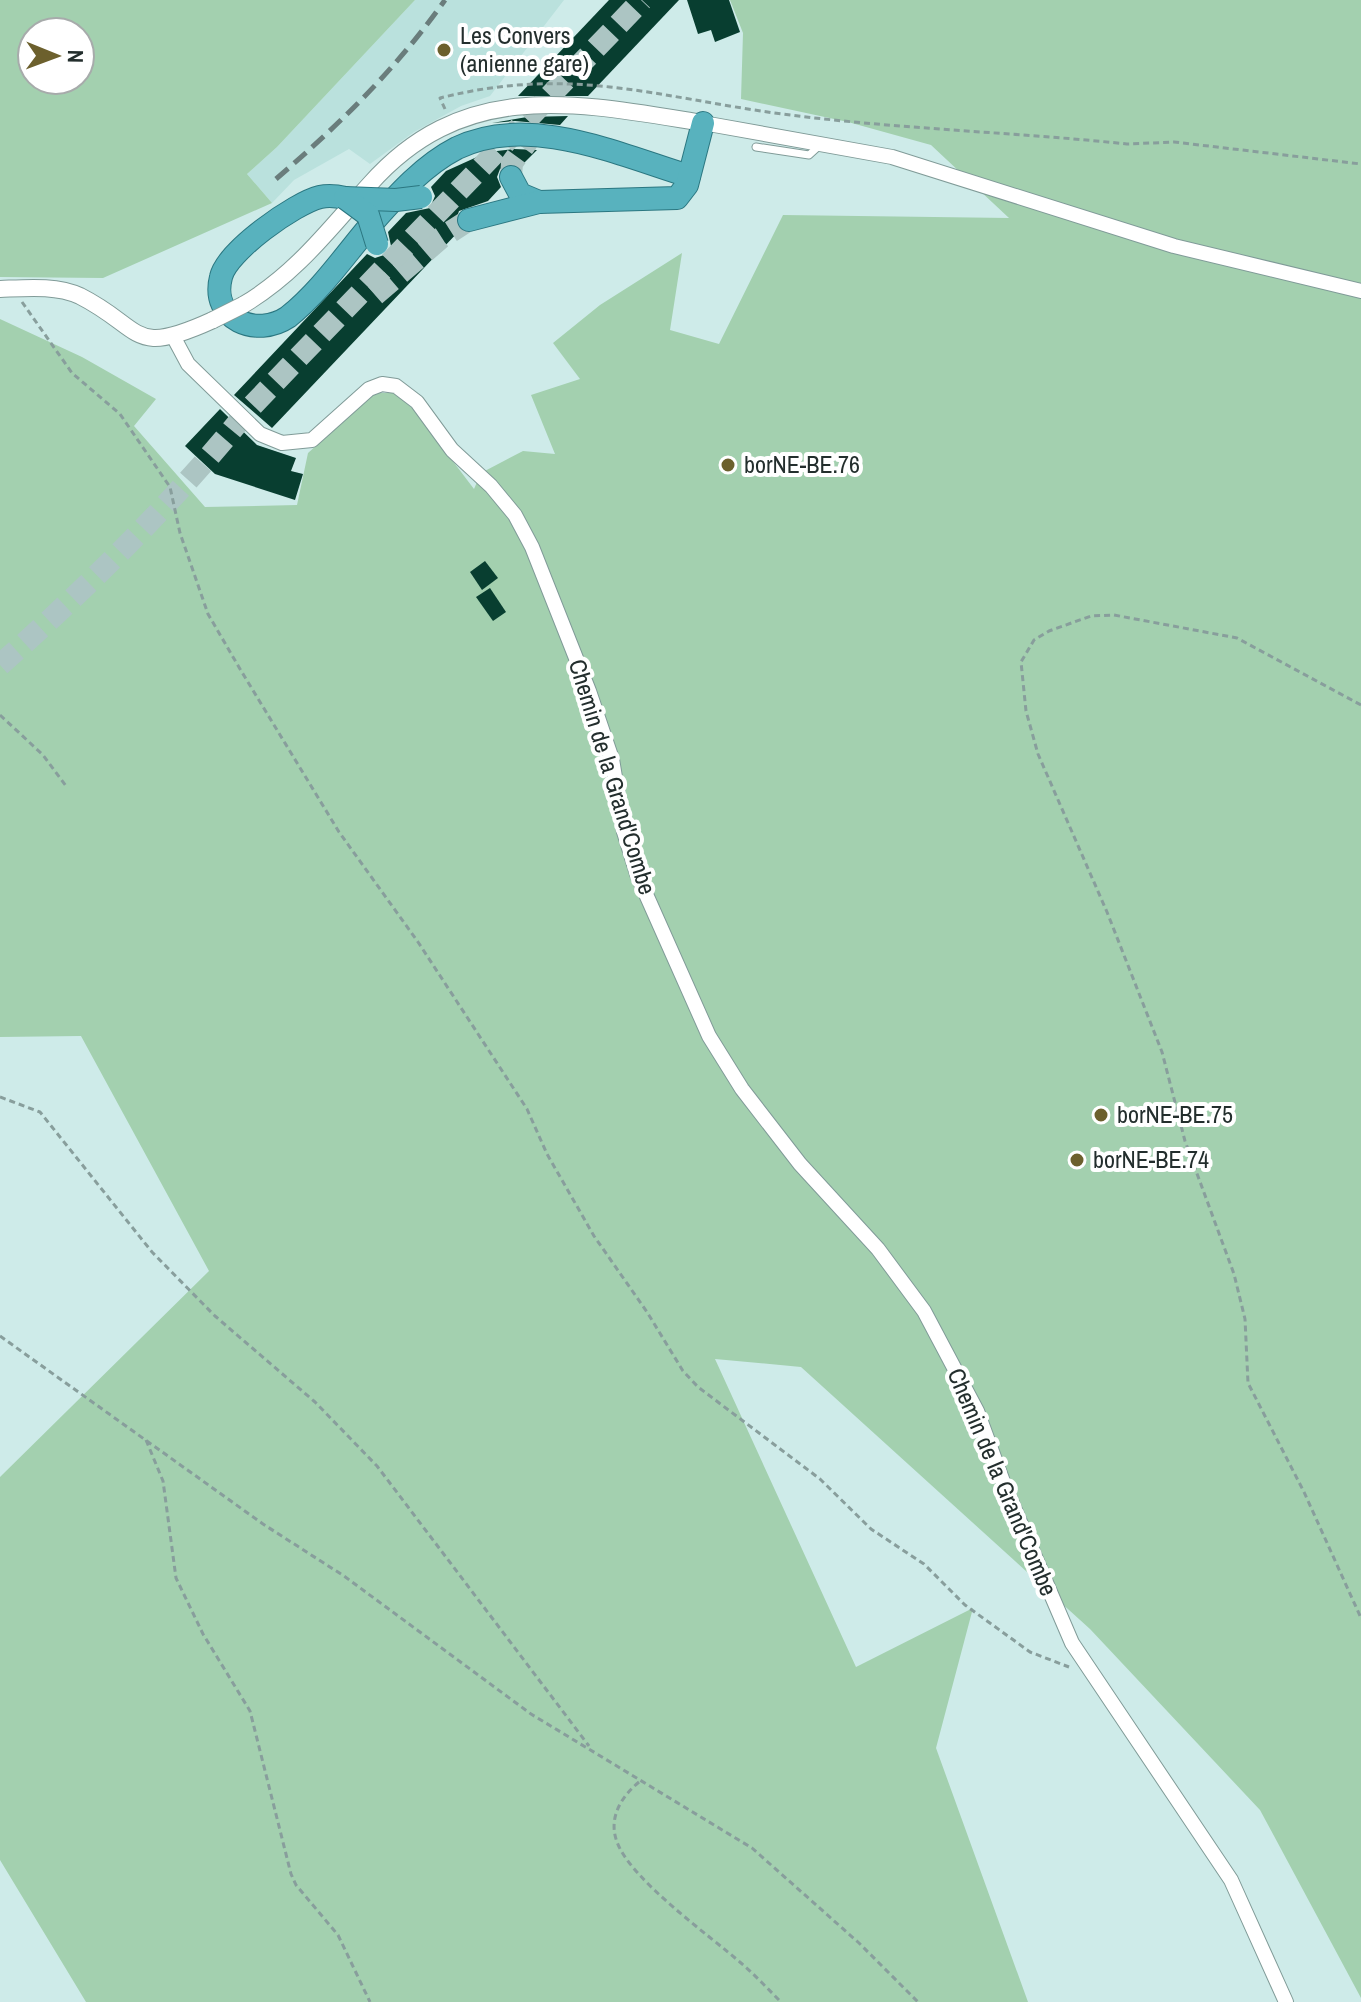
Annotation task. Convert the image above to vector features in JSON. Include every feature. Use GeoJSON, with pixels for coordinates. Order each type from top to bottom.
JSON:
{"type":"FeatureCollection","features":[{"type":"Feature","properties":{"kind":"highway"},"geometry":{"type":"LineString","coordinates":[[469,220],[539,202],[672,200],[683,193],[703,123]]}},
{"type":"Feature","properties":{"kind":"highway"},"geometry":{"type":"LineString","coordinates":[[421,197],[396,200],[345,198],[323,196],[300,205],[233,257],[222,273],[220,289],[225,308],[246,326],[262,328],[288,317],[409,184],[443,156],[469,143],[522,136],[558,138],[689,176]]}},
{"type":"Feature","properties":{"kind":"highway"},"geometry":{"type":"LineString","coordinates":[[511,177],[520,194],[539,202]]}},
{"type":"Feature","properties":{"kind":"highway"},"geometry":{"type":"LineString","coordinates":[[345,198],[368,215],[377,244]]}},
{"type":"Feature","properties":{"kind":"street"},"geometry":{"type":"LineString","coordinates":[[0,289],[55,289],[80,296],[138,336],[152,339],[173,336],[243,305],[301,262],[395,158],[426,137],[463,117],[499,107],[553,103],[594,105],[821,142],[922,165],[1174,246],[1361,291]]}},
{"type":"Feature","properties":{"kind":"street","name":"Chemin de la Grand'Combe"},"geometry":{"type":"LineString","coordinates":[[173,336],[188,364],[259,433],[282,443],[312,440],[369,389],[382,384],[396,386],[417,402],[452,450],[491,486],[515,515],[532,547],[589,691],[612,759],[624,832],[637,874],[709,1036],[742,1089],[790,1152],[878,1249],[924,1311],[977,1411],[1061,1622],[1088,1671],[1231,1880],[1286,2002]]}},
{"type":"Feature","properties":{"kind":"lane"},"geometry":{"type":"LineString","coordinates":[[756,147],[809,155],[821,142]]}},
{"type":"Feature","properties":{"kind":"path"},"geometry":{"type":"LineString","coordinates":[[442,103],[440,98],[503,84],[550,81],[618,85],[782,114],[1127,144],[1174,142],[1361,164]]}},
{"type":"Feature","properties":{"kind":"path"},"geometry":{"type":"LineString","coordinates":[[21,288],[26,310],[72,373],[120,414],[170,487],[180,533],[208,614],[339,832],[418,942],[527,1109],[547,1154],[594,1236],[647,1312],[683,1371],[698,1387],[820,1479],[871,1529],[924,1564],[965,1605],[1044,1660],[1088,1671]]}},
{"type":"Feature","properties":{"kind":"path"},"geometry":{"type":"LineString","coordinates":[[1361,705],[1237,638],[1114,615],[1091,616],[1049,631],[1034,640],[1021,662],[1026,711],[1038,754],[1107,912],[1162,1052],[1185,1141],[1234,1274],[1245,1319],[1248,1383],[1317,1519],[1361,1618]]}},
{"type":"Feature","properties":{"kind":"path"},"geometry":{"type":"LineString","coordinates":[[0,715],[43,755],[66,786]]}},
{"type":"Feature","properties":{"kind":"path"},"geometry":{"type":"LineString","coordinates":[[0,1097],[40,1112],[152,1252],[215,1316],[315,1402],[377,1466],[591,1749]]}},
{"type":"Feature","properties":{"kind":"path"},"geometry":{"type":"LineString","coordinates":[[0,1336],[263,1524],[344,1576],[531,1714],[639,1782],[695,1810],[752,1848],[859,1943],[918,2002]]}},
{"type":"Feature","properties":{"kind":"path"},"geometry":{"type":"LineString","coordinates":[[146,1440],[163,1481],[176,1578],[203,1634],[250,1711],[291,1874],[296,1885],[338,1935],[370,2002]]}},
{"type":"Feature","properties":{"kind":"path"},"geometry":{"type":"LineString","coordinates":[[639,1782],[623,1797],[615,1817],[617,1841],[623,1854],[679,1913],[742,1964],[781,2002]]}},
{"type":"Feature","properties":{"kind":"shaded area"},"geometry":{"type":"Polygon","coordinates":[[[415,0],[564,0],[490,96],[461,106],[414,132],[370,164],[349,149],[294,180],[272,203],[247,174],[277,147],[415,0]]]}},
{"type":"Feature","properties":{"kind":"green space"},"geometry":{"type":"Polygon","coordinates":[[[0,0],[415,0],[277,147],[247,174],[272,203],[103,278],[0,277],[0,0]]]}},
{"type":"Feature","properties":{"kind":"green space"},"geometry":{"type":"Polygon","coordinates":[[[730,0],[1361,0],[1361,1998],[1260,1810],[1090,1629],[801,1367],[715,1359],[856,1667],[973,1608],[936,1748],[1028,2002],[86,2002],[0,1860],[0,1477],[209,1271],[81,1036],[0,1037],[0,319],[82,357],[156,399],[134,426],[205,507],[297,505],[308,453],[375,393],[396,393],[414,410],[474,489],[481,473],[523,451],[555,454],[531,395],[580,379],[553,343],[600,305],[682,253],[670,330],[719,344],[783,215],[1009,218],[931,145],[848,122],[741,99],[743,33],[730,0]]]}},
{"type":"Feature","properties":{"kind":"building"},"geometry":{"type":"Polygon","coordinates":[[[609,0],[679,0],[588,96],[518,96],[609,0]]]}},
{"type":"Feature","properties":{"kind":"building"},"geometry":{"type":"Polygon","coordinates":[[[687,0],[729,0],[740,32],[715,42],[711,30],[698,34],[687,0]]]}},
{"type":"Feature","properties":{"kind":"building"},"geometry":{"type":"Polygon","coordinates":[[[568,116],[560,125],[515,121],[492,123],[527,117],[568,116]]]}},
{"type":"Feature","properties":{"kind":"building"},"geometry":{"type":"Polygon","coordinates":[[[537,150],[520,167],[511,163],[500,169],[497,177],[501,187],[488,201],[459,211],[455,223],[460,230],[272,428],[234,395],[367,254],[375,258],[387,254],[391,246],[388,232],[406,213],[430,208],[435,196],[431,187],[446,171],[488,152],[537,150]]]}},
{"type":"Feature","properties":{"kind":"building"},"geometry":{"type":"Polygon","coordinates":[[[220,409],[257,445],[296,458],[291,471],[303,474],[295,500],[215,474],[185,446],[220,409]]]}},
{"type":"Feature","properties":{"kind":"building"},"geometry":{"type":"Polygon","coordinates":[[[485,561],[498,578],[482,590],[470,572],[485,561]]]}},
{"type":"Feature","properties":{"kind":"building"},"geometry":{"type":"Polygon","coordinates":[[[490,588],[506,612],[493,621],[476,597],[490,588]]]}},
{"type":"Feature","properties":{"kind":"tunnel"},"geometry":{"type":"LineString","coordinates":[[0,665],[130,542],[250,408],[642,0]]}},
{"type":"Feature","properties":{"kind":"tunnel"},"geometry":{"type":"LineString","coordinates":[[511,177],[512,163],[540,124]]}},
{"type":"Feature","properties":{"kind":"tunnel"},"geometry":{"type":"LineString","coordinates":[[375,295],[441,238],[469,220]]}},
{"type":"Feature","properties":{"kind":"railway"},"geometry":{"type":"LineString","coordinates":[[276,179],[366,95],[445,0]]}},
{"type":"Feature","properties":{"kind":"place","name":"Les Convers (anienne gare)"},"geometry":{"type":"Point","coordinates":[444,50]}},
{"type":"Feature","properties":{"kind":"place","name":"borNE-BE.76"},"geometry":{"type":"Point","coordinates":[728,465]}},
{"type":"Feature","properties":{"kind":"place","name":"borNE-BE.75"},"geometry":{"type":"Point","coordinates":[1101,1115]}},
{"type":"Feature","properties":{"kind":"place","name":"borNE-BE.74"},"geometry":{"type":"Point","coordinates":[1077,1160]}}]}
